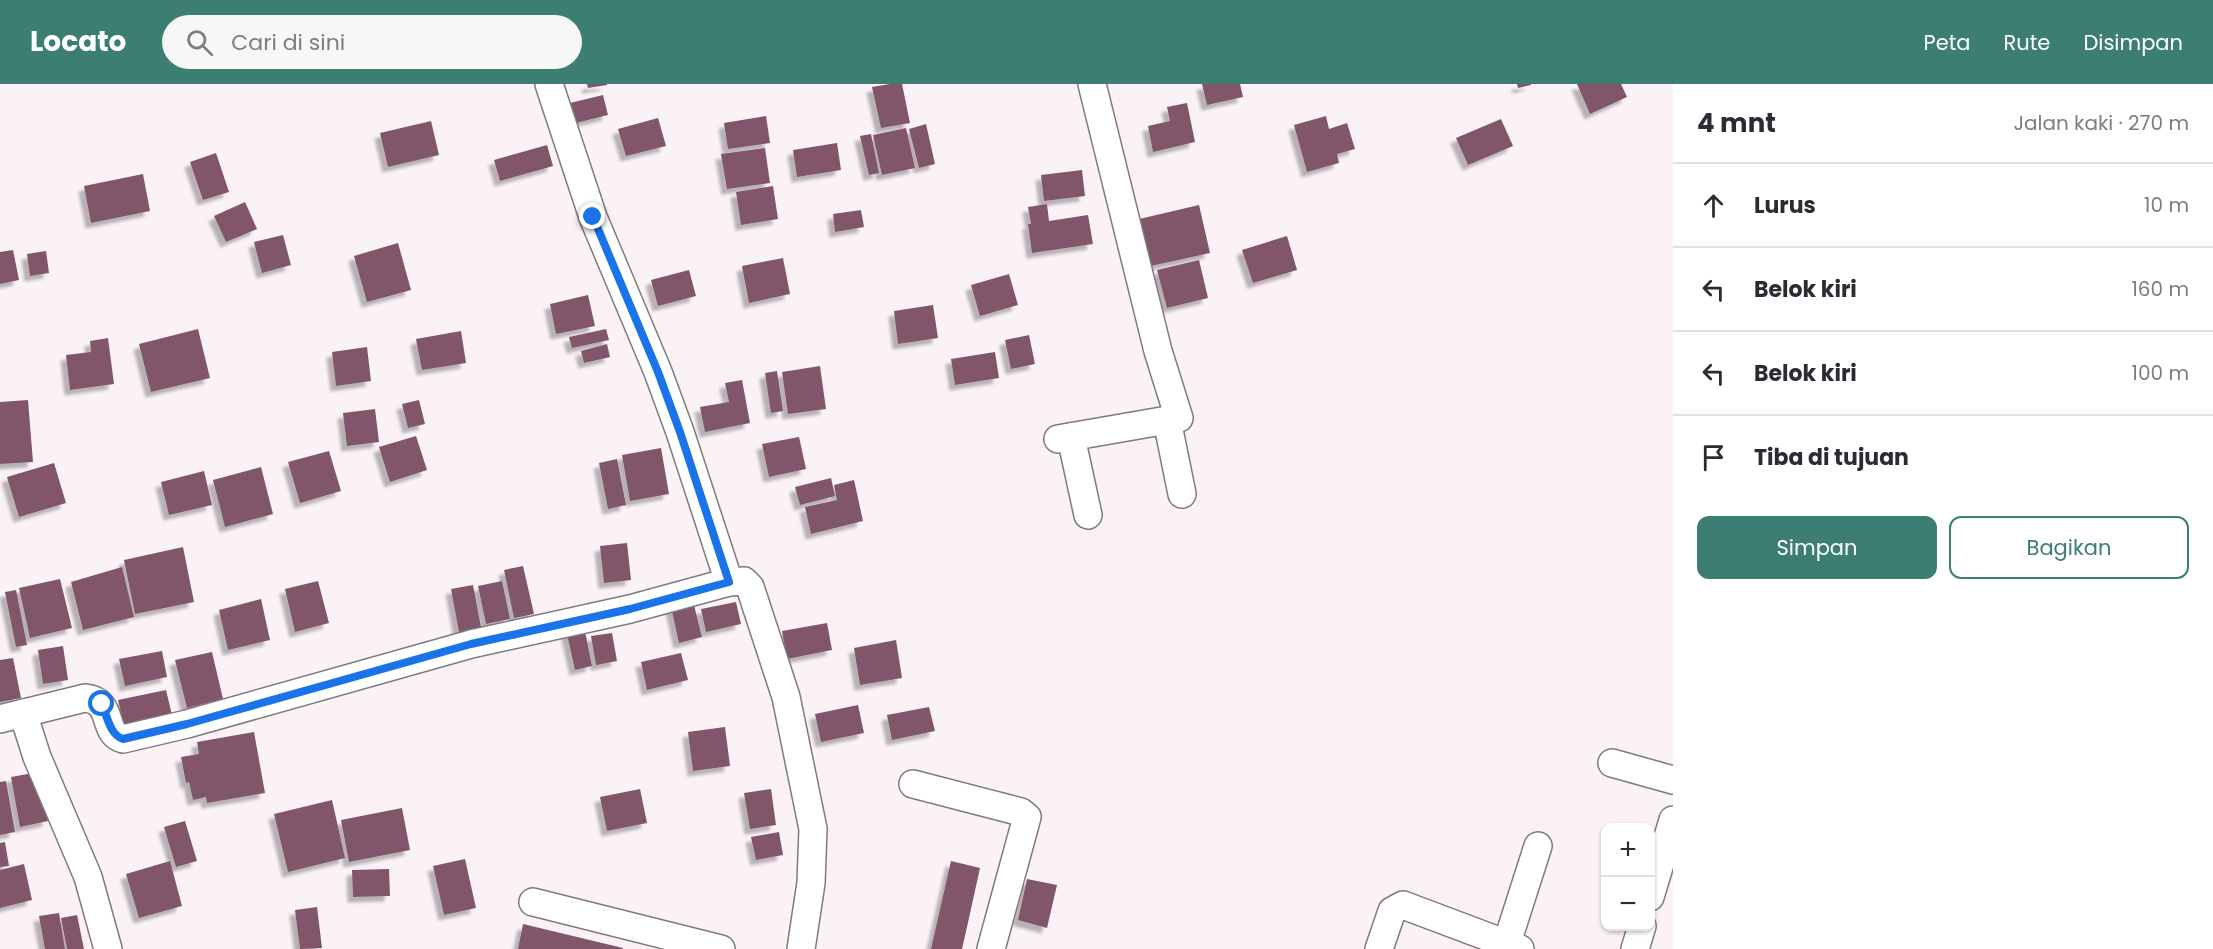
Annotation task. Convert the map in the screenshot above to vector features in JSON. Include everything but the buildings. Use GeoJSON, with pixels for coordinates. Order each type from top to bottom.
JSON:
{"type":"FeatureCollection","features":[{"type":"Feature","properties":{"kind":"street"},"geometry":{"type":"LineString","coordinates":[[549,84],[593,217],[658,372],[680,432],[729,582]]}},
{"type":"Feature","properties":{"kind":"street"},"geometry":{"type":"LineString","coordinates":[[1089,515],[1065,438],[1179,418],[1158,351],[1092,84]]}},
{"type":"Feature","properties":{"kind":"street"},"geometry":{"type":"LineString","coordinates":[[1167,420],[1182,494]]}},
{"type":"Feature","properties":{"kind":"street"},"geometry":{"type":"LineString","coordinates":[[108,949],[88,878],[37,757],[11,716],[85,698],[92,699],[102,704],[113,732],[123,739],[187,724],[471,644],[630,609],[741,580],[747,583],[759,612],[786,697],[810,807],[813,854],[801,949]]}},
{"type":"Feature","properties":{"kind":"street"},"geometry":{"type":"LineString","coordinates":[[1612,763],[1673,780]]}},
{"type":"Feature","properties":{"kind":"street"},"geometry":{"type":"LineString","coordinates":[[913,784],[1022,812],[1027,817],[991,949]]}},
{"type":"Feature","properties":{"kind":"street"},"geometry":{"type":"LineString","coordinates":[[1655,880],[1673,820]]}},
{"type":"Feature","properties":{"kind":"street"},"geometry":{"type":"LineString","coordinates":[[1379,949],[1392,911],[1403,905],[1510,948],[1538,846]]}},
{"type":"Feature","properties":{"kind":"street"},"geometry":{"type":"LineString","coordinates":[[533,902],[721,949]]}},
{"type":"Feature","properties":{"kind":"street"},"geometry":{"type":"LineString","coordinates":[[1635,949],[1641,931]]}},
{"type":"Feature","properties":{"kind":"route"},"geometry":{"type":"LineString","coordinates":[[102,704],[113,732],[123,739],[187,724],[471,644],[630,609],[729,582],[658,372],[593,217]]}}]}
